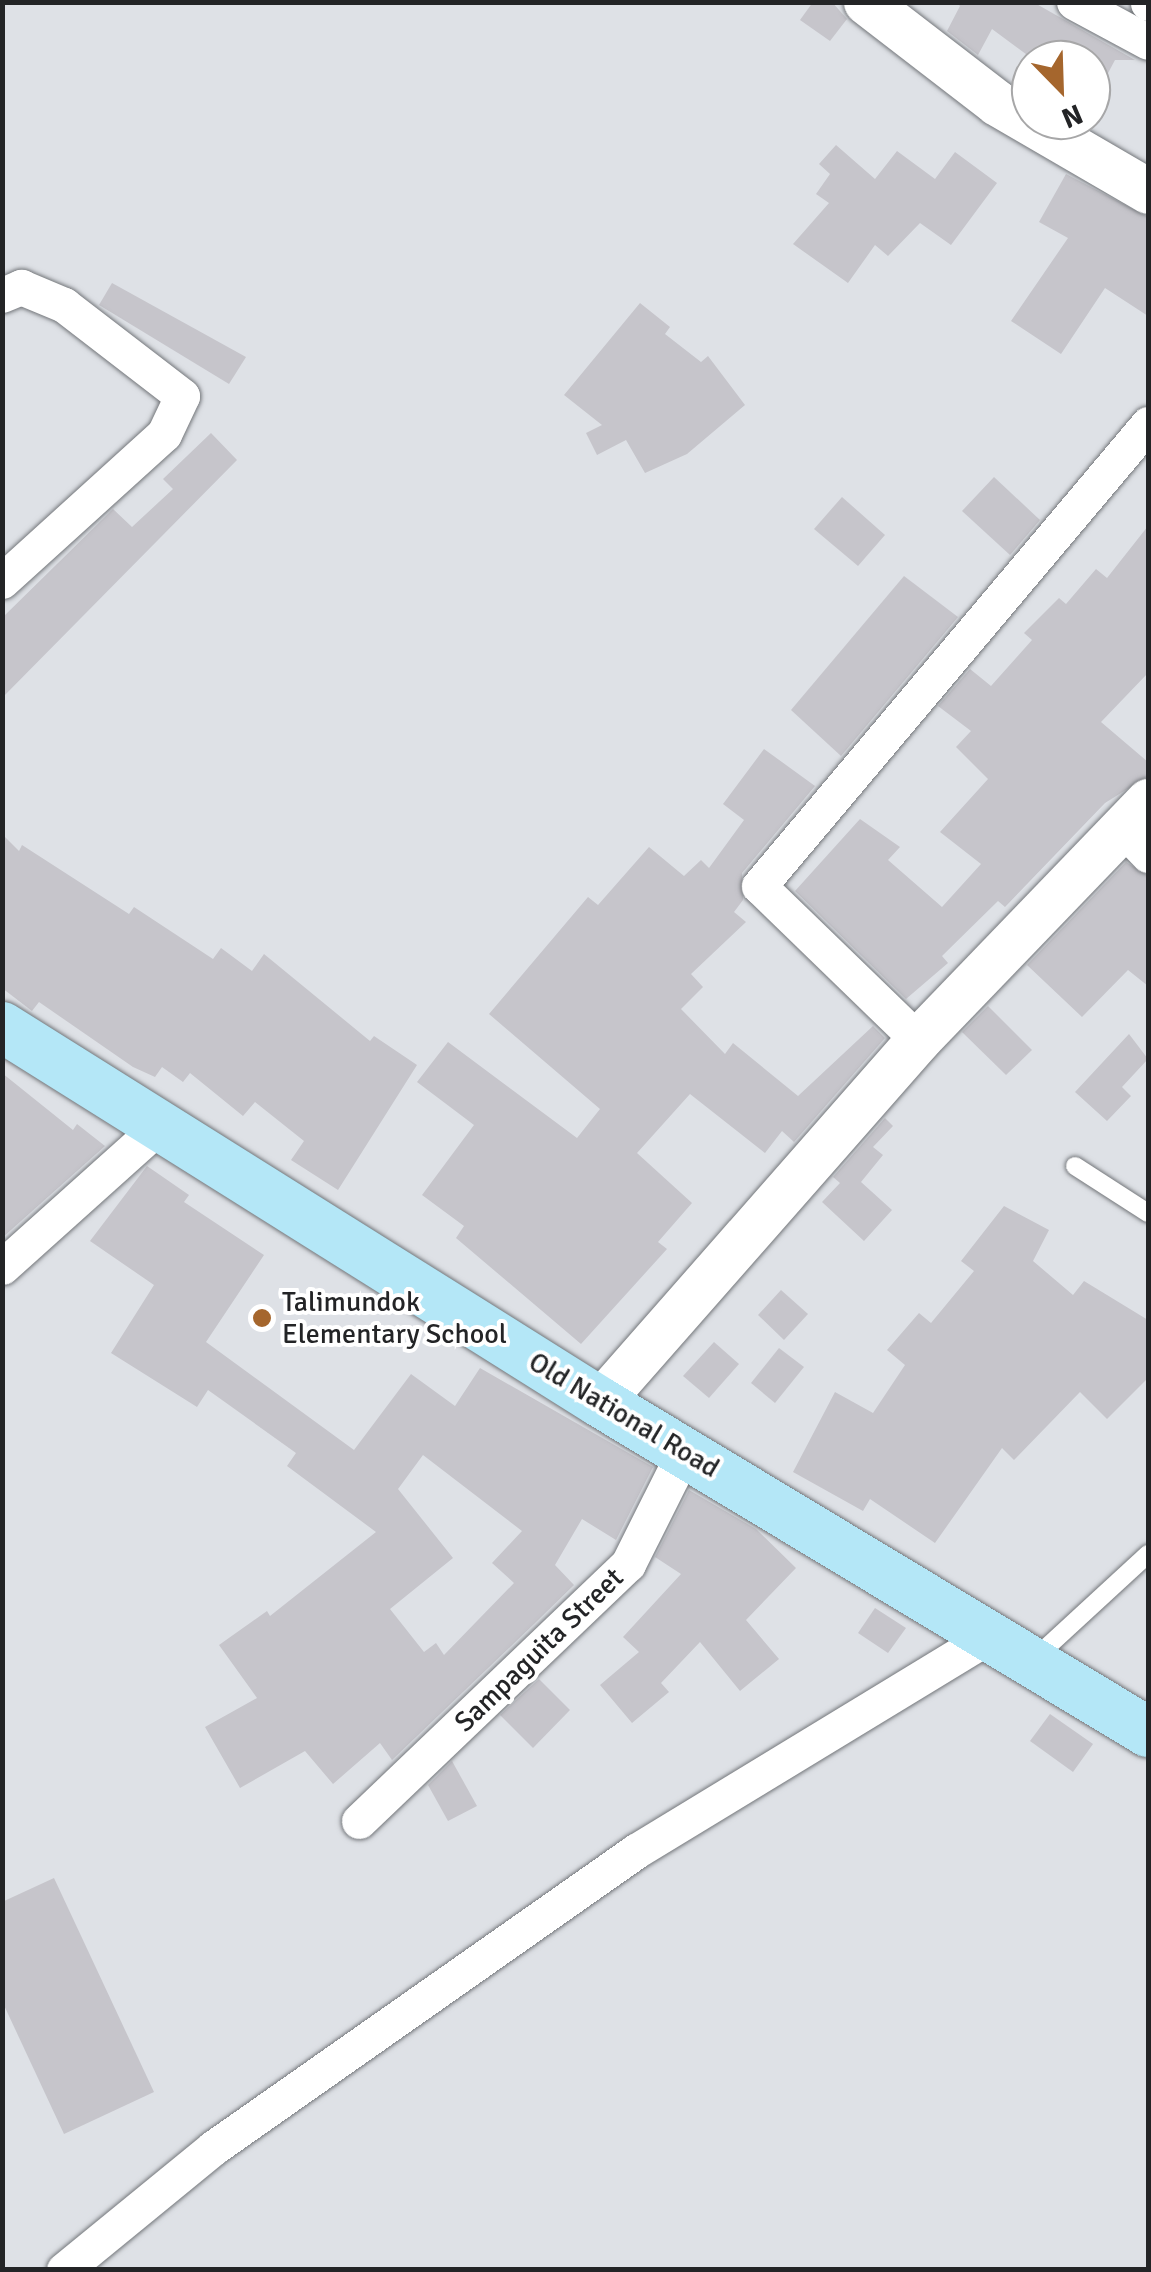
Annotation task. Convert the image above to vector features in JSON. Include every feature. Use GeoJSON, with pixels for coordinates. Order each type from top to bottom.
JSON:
{"type":"FeatureCollection","features":[{"type":"Feature","properties":{"kind":"main road","name":"Old National Road"},"geometry":{"type":"LineString","coordinates":[[2,1027],[600,1402],[1148,1732]]}},
{"type":"Feature","properties":{"kind":"street"},"geometry":{"type":"LineString","coordinates":[[866,2],[997,103],[1148,191]]}},
{"type":"Feature","properties":{"kind":"street"},"geometry":{"type":"LineString","coordinates":[[1074,2],[1148,42]]}},
{"type":"Feature","properties":{"kind":"street"},"geometry":{"type":"LineString","coordinates":[[2,295],[21,287],[64,305],[182,396],[164,434],[2,582]]}},
{"type":"Feature","properties":{"kind":"street"},"geometry":{"type":"LineString","coordinates":[[918,1040],[759,886],[1148,424]]}},
{"type":"Feature","properties":{"kind":"street"},"geometry":{"type":"LineString","coordinates":[[600,1402],[918,1040],[1140,829]]}},
{"type":"Feature","properties":{"kind":"street"},"geometry":{"type":"LineString","coordinates":[[2,1267],[160,1125]]}},
{"type":"Feature","properties":{"kind":"street","name":"Sampaguita Street"},"geometry":{"type":"LineString","coordinates":[[359,1821],[628,1564],[684,1452]]}},
{"type":"Feature","properties":{"kind":"street"},"geometry":{"type":"LineString","coordinates":[[64,2270],[212,2148],[636,1851],[989,1636]]}},
{"type":"Feature","properties":{"kind":"lane"},"geometry":{"type":"LineString","coordinates":[[1075,1166],[1148,1213]]}},
{"type":"Feature","properties":{"kind":"lane"},"geometry":{"type":"LineString","coordinates":[[1031,1661],[1148,1554]]}},
{"type":"Feature","properties":{"kind":"building"},"geometry":{"type":"Polygon","coordinates":[[[813,2],[832,2],[847,19],[830,41],[800,20],[813,2]]]}},
{"type":"Feature","properties":{"kind":"building"},"geometry":{"type":"Polygon","coordinates":[[[956,2],[1033,2],[1100,40],[1011,40],[1011,43],[992,29],[978,55],[947,31],[960,6],[956,2]]]}},
{"type":"Feature","properties":{"kind":"building"},"geometry":{"type":"Polygon","coordinates":[[[1111,46],[1135,60],[1115,60],[1111,68],[1111,46]]]}},
{"type":"Feature","properties":{"kind":"building"},"geometry":{"type":"Polygon","coordinates":[[[836,145],[875,179],[897,151],[935,179],[955,152],[997,183],[951,245],[920,223],[888,256],[875,245],[848,283],[793,244],[829,203],[816,194],[830,174],[819,164],[836,145]]]}},
{"type":"Feature","properties":{"kind":"building"},"geometry":{"type":"Polygon","coordinates":[[[1066,174],[1148,217],[1148,316],[1105,288],[1061,354],[1011,321],[1068,238],[1039,222],[1066,174]]]}},
{"type":"Feature","properties":{"kind":"building"},"geometry":{"type":"Polygon","coordinates":[[[112,283],[246,357],[229,384],[99,305],[112,283]]]}},
{"type":"Feature","properties":{"kind":"building"},"geometry":{"type":"Polygon","coordinates":[[[640,303],[670,327],[665,334],[701,362],[708,356],[745,405],[687,454],[645,473],[626,440],[597,455],[586,433],[602,425],[564,395],[640,303]]]}},
{"type":"Feature","properties":{"kind":"building"},"geometry":{"type":"Polygon","coordinates":[[[211,433],[237,460],[2,698],[2,618],[113,509],[132,527],[173,489],[163,479],[211,433]]]}},
{"type":"Feature","properties":{"kind":"building"},"geometry":{"type":"Polygon","coordinates":[[[994,477],[1040,520],[1010,555],[962,511],[994,477]]]}},
{"type":"Feature","properties":{"kind":"building"},"geometry":{"type":"Polygon","coordinates":[[[842,497],[885,535],[858,566],[814,529],[842,497]]]}},
{"type":"Feature","properties":{"kind":"building"},"geometry":{"type":"Polygon","coordinates":[[[1148,526],[1148,673],[1101,722],[1148,762],[1148,776],[1105,803],[1005,907],[998,901],[942,956],[948,963],[906,999],[795,891],[860,819],[900,847],[888,860],[942,907],[981,864],[940,832],[988,779],[956,747],[971,731],[938,706],[970,669],[991,686],[1032,640],[1024,633],[1059,598],[1066,604],[1096,569],[1107,578],[1148,526]]]}},
{"type":"Feature","properties":{"kind":"building"},"geometry":{"type":"Polygon","coordinates":[[[904,576],[958,617],[841,756],[791,710],[904,576]]]}},
{"type":"Feature","properties":{"kind":"building"},"geometry":{"type":"Polygon","coordinates":[[[764,749],[815,786],[742,873],[743,900],[734,912],[746,922],[691,974],[703,987],[681,1009],[725,1054],[733,1043],[798,1096],[873,1026],[885,1038],[794,1142],[782,1131],[765,1153],[690,1094],[637,1153],[692,1203],[658,1242],[667,1249],[581,1344],[456,1238],[464,1226],[422,1195],[474,1125],[417,1082],[448,1042],[577,1138],[600,1109],[489,1014],[588,897],[598,905],[649,847],[684,876],[701,860],[709,868],[744,820],[723,804],[764,749]]]}},
{"type":"Feature","properties":{"kind":"building"},"geometry":{"type":"Polygon","coordinates":[[[2,834],[19,851],[22,845],[129,914],[134,907],[213,959],[221,948],[252,971],[264,954],[370,1041],[374,1036],[417,1065],[338,1190],[291,1160],[304,1141],[255,1102],[243,1116],[190,1073],[183,1082],[162,1067],[155,1077],[133,1067],[39,1002],[32,1011],[2,988],[2,834]]]}},
{"type":"Feature","properties":{"kind":"building"},"geometry":{"type":"Polygon","coordinates":[[[1126,862],[1148,876],[1148,986],[1128,970],[1082,1017],[1027,965],[1126,862]]]}},
{"type":"Feature","properties":{"kind":"building"},"geometry":{"type":"Polygon","coordinates":[[[988,1006],[1032,1050],[1006,1075],[962,1032],[988,1006]]]}},
{"type":"Feature","properties":{"kind":"building"},"geometry":{"type":"Polygon","coordinates":[[[1129,1034],[1148,1059],[1122,1087],[1131,1096],[1107,1121],[1075,1092],[1129,1034]]]}},
{"type":"Feature","properties":{"kind":"building"},"geometry":{"type":"Polygon","coordinates":[[[2,1073],[73,1130],[77,1124],[105,1146],[2,1238],[2,1073]]]}},
{"type":"Feature","properties":{"kind":"building"},"geometry":{"type":"Polygon","coordinates":[[[885,1118],[893,1126],[873,1147],[883,1155],[861,1182],[892,1210],[864,1241],[822,1202],[840,1183],[833,1177],[885,1118]]]}},
{"type":"Feature","properties":{"kind":"building"},"geometry":{"type":"Polygon","coordinates":[[[147,1166],[189,1195],[184,1202],[264,1255],[206,1342],[354,1450],[411,1374],[455,1406],[480,1368],[653,1467],[616,1540],[582,1519],[555,1565],[574,1585],[392,1760],[380,1743],[333,1784],[305,1751],[240,1788],[205,1727],[257,1698],[219,1645],[267,1611],[270,1616],[376,1532],[287,1466],[296,1453],[208,1390],[197,1407],[111,1353],[154,1285],[90,1241],[147,1166]],[[423,1455],[398,1489],[453,1558],[390,1609],[424,1652],[436,1643],[444,1655],[514,1583],[492,1563],[522,1531],[423,1455]]]}},
{"type":"Feature","properties":{"kind":"building"},"geometry":{"type":"Polygon","coordinates":[[[1004,1206],[1049,1230],[1033,1261],[1073,1295],[1084,1281],[1148,1320],[1148,1378],[1107,1419],[1080,1392],[1014,1460],[1002,1448],[935,1543],[870,1499],[863,1511],[793,1472],[835,1392],[873,1413],[905,1365],[887,1350],[919,1313],[931,1323],[974,1271],[961,1261],[1004,1206]]]}},
{"type":"Feature","properties":{"kind":"building"},"geometry":{"type":"Polygon","coordinates":[[[781,1290],[808,1314],[784,1340],[758,1315],[781,1290]]]}},
{"type":"Feature","properties":{"kind":"building"},"geometry":{"type":"Polygon","coordinates":[[[714,1342],[739,1364],[709,1398],[683,1376],[714,1342]]]}},
{"type":"Feature","properties":{"kind":"building"},"geometry":{"type":"Polygon","coordinates":[[[779,1348],[804,1367],[775,1403],[751,1383],[779,1348]]]}},
{"type":"Feature","properties":{"kind":"building"},"geometry":{"type":"Polygon","coordinates":[[[689,1490],[756,1529],[796,1568],[746,1620],[779,1659],[740,1691],[700,1642],[661,1683],[669,1692],[632,1723],[600,1685],[639,1652],[623,1637],[681,1574],[655,1557],[689,1490]]]}},
{"type":"Feature","properties":{"kind":"building"},"geometry":{"type":"Polygon","coordinates":[[[875,1608],[906,1628],[888,1653],[858,1633],[875,1608]]]}},
{"type":"Feature","properties":{"kind":"building"},"geometry":{"type":"Polygon","coordinates":[[[539,1679],[570,1710],[533,1748],[500,1715],[539,1679]]]}},
{"type":"Feature","properties":{"kind":"building"},"geometry":{"type":"Polygon","coordinates":[[[1050,1714],[1093,1744],[1073,1772],[1030,1741],[1050,1714]]]}},
{"type":"Feature","properties":{"kind":"building"},"geometry":{"type":"Polygon","coordinates":[[[452,1761],[477,1806],[448,1821],[428,1785],[452,1761]]]}},
{"type":"Feature","properties":{"kind":"building"},"geometry":{"type":"Polygon","coordinates":[[[54,1878],[154,2092],[64,2134],[2,2001],[2,1902],[54,1878]]]}},
{"type":"Feature","properties":{"kind":"place","name":"Talimundok Elementary School"},"geometry":{"type":"Point","coordinates":[262,1318]}}]}
